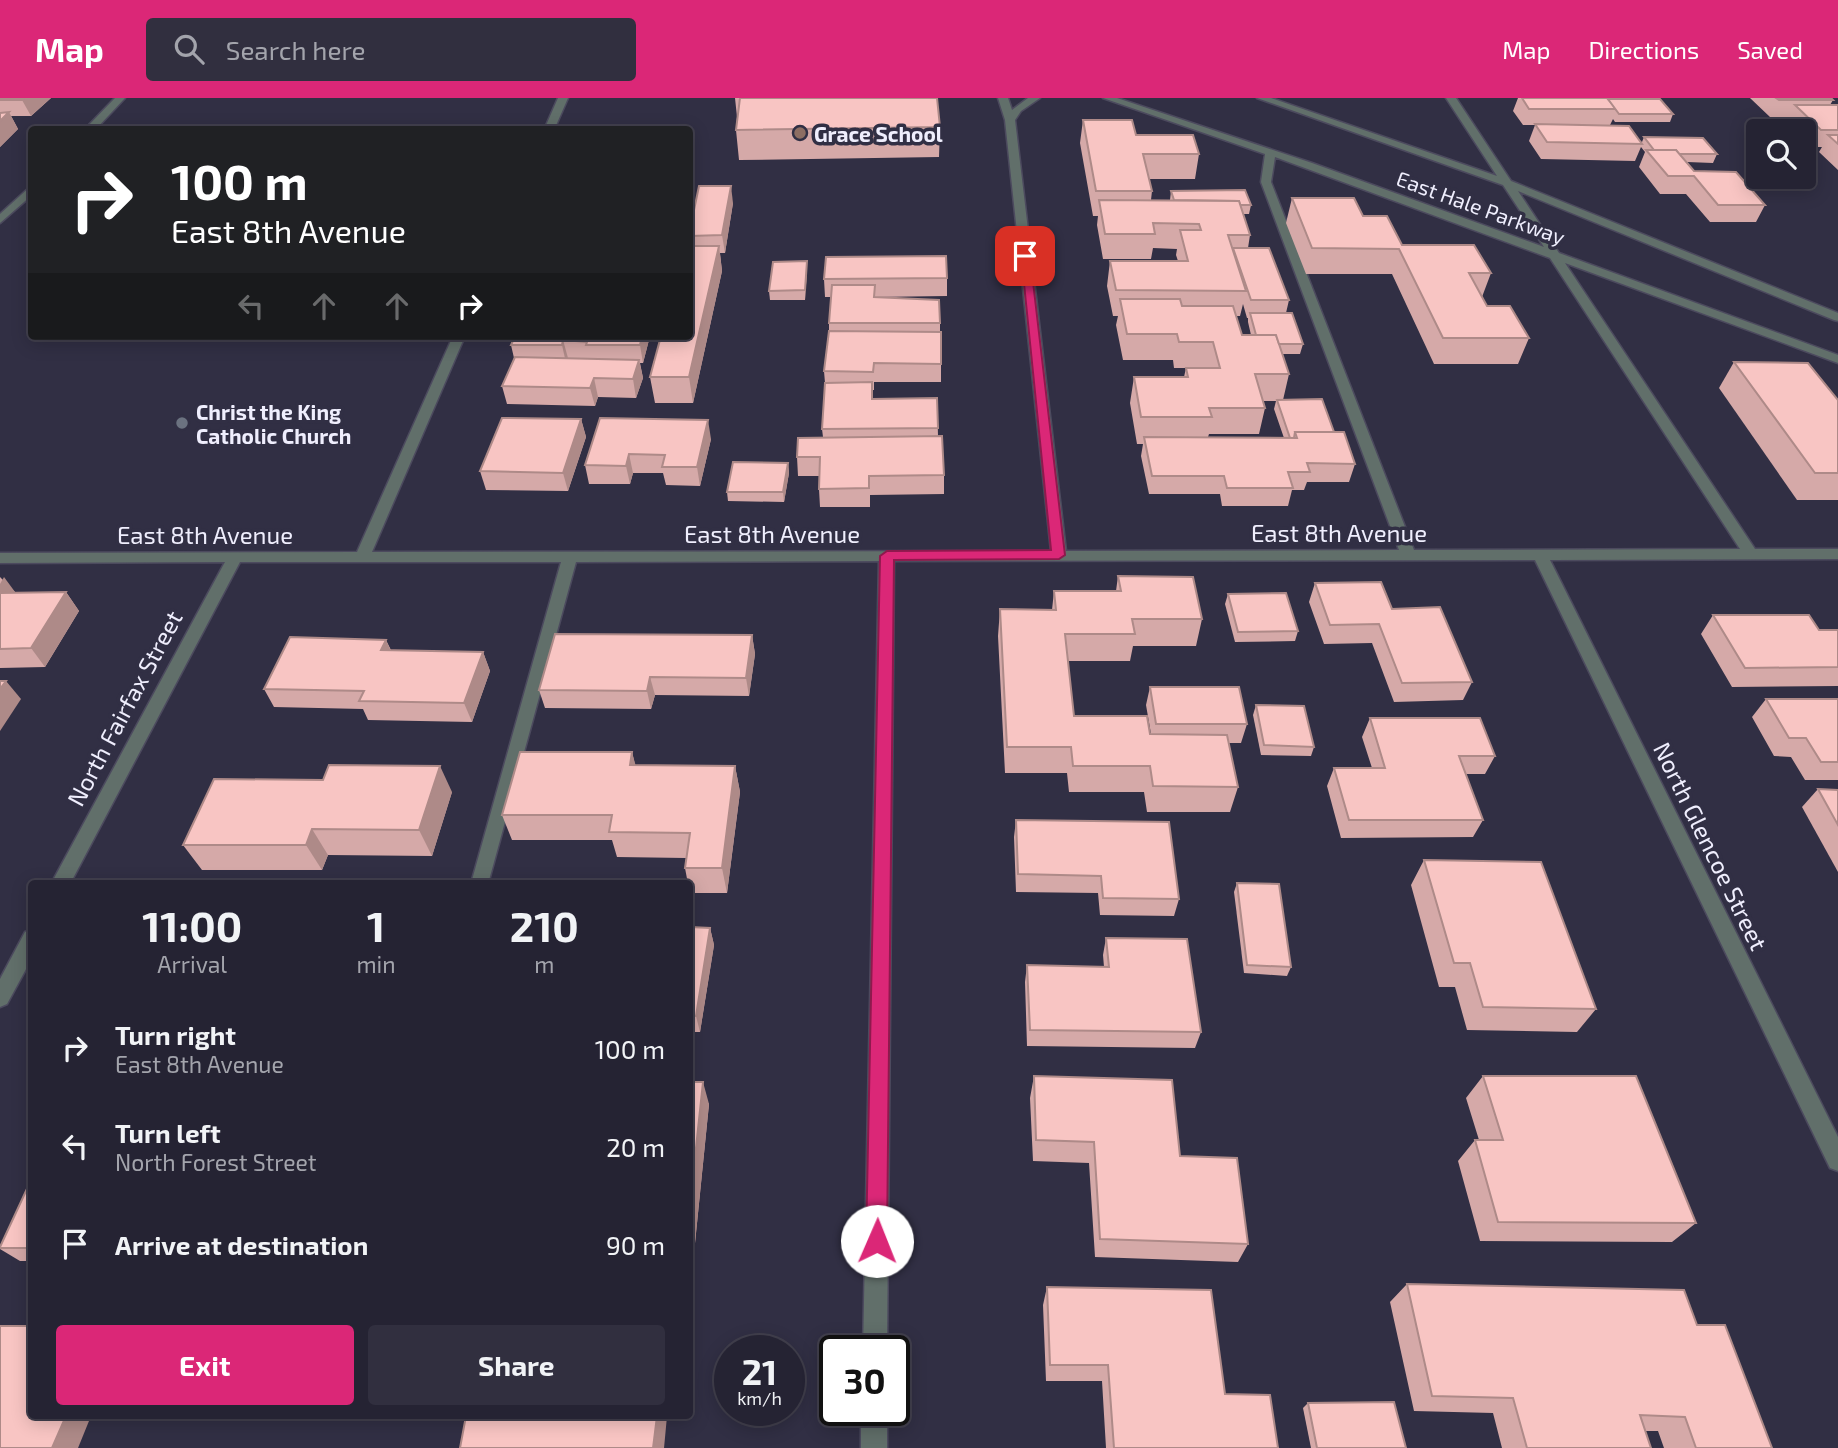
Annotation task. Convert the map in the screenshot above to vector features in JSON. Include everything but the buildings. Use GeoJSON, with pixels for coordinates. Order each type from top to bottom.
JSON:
{"type":"FeatureCollection","features":[{"type":"Feature","properties":{"kind":"street"},"geometry":{"type":"LineString","coordinates":[[93,126],[120,98]]}},
{"type":"Feature","properties":{"kind":"street"},"geometry":{"type":"LineString","coordinates":[[551,126],[563,98]]}},
{"type":"Feature","properties":{"kind":"street"},"geometry":{"type":"LineString","coordinates":[[1003,98],[1010,120],[1059,555]]}},
{"type":"Feature","properties":{"kind":"street"},"geometry":{"type":"LineString","coordinates":[[1010,120],[1017,108],[1035,98]]}},
{"type":"Feature","properties":{"kind":"street","name":"East Hale Parkway"},"geometry":{"type":"LineString","coordinates":[[1108,98],[1554,254],[1837,359]]}},
{"type":"Feature","properties":{"kind":"street","name":"East Hale Parkway"},"geometry":{"type":"LineString","coordinates":[[1262,98],[1507,183],[1838,317]]}},
{"type":"Feature","properties":{"kind":"street"},"geometry":{"type":"LineString","coordinates":[[1451,98],[1751,554]]}},
{"type":"Feature","properties":{"kind":"street"},"geometry":{"type":"LineString","coordinates":[[1270,153],[1266,182],[1408,554]]}},
{"type":"Feature","properties":{"kind":"street"},"geometry":{"type":"LineString","coordinates":[[0,220],[28,192]]}},
{"type":"Feature","properties":{"kind":"street"},"geometry":{"type":"LineString","coordinates":[[363,555],[457,340]]}},
{"type":"Feature","properties":{"kind":"street","name":"North Glencoe Street"},"geometry":{"type":"LineString","coordinates":[[1540,554],[1838,1160]]}},
{"type":"Feature","properties":{"kind":"street","name":"East 8th Avenue"},"geometry":{"type":"LineString","coordinates":[[0,558],[363,555],[1838,554]]}},
{"type":"Feature","properties":{"kind":"street"},"geometry":{"type":"LineString","coordinates":[[481,880],[570,556]]}},
{"type":"Feature","properties":{"kind":"street"},"geometry":{"type":"LineString","coordinates":[[875,1335],[887,556]]}},
{"type":"Feature","properties":{"kind":"street","name":"North Fairfax Street"},"geometry":{"type":"LineString","coordinates":[[62,880],[235,557]]}},
{"type":"Feature","properties":{"kind":"street"},"geometry":{"type":"LineString","coordinates":[[0,998],[28,946]]}},
{"type":"Feature","properties":{"kind":"street"},"geometry":{"type":"LineString","coordinates":[[874,1426],[874,1448]]}},
{"type":"Feature","properties":{"kind":"place","name":"Grace School"},"geometry":{"type":"Point","coordinates":[800,133]}},
{"type":"Feature","properties":{"kind":"place","name":"Christ the King Catholic Church"},"geometry":{"type":"Point","coordinates":[182,423]}},
{"type":"Feature","properties":{"kind":"route"},"geometry":{"type":"LineString","coordinates":[[877,1241],[887,556],[1059,555],[1025,256]]}}]}
